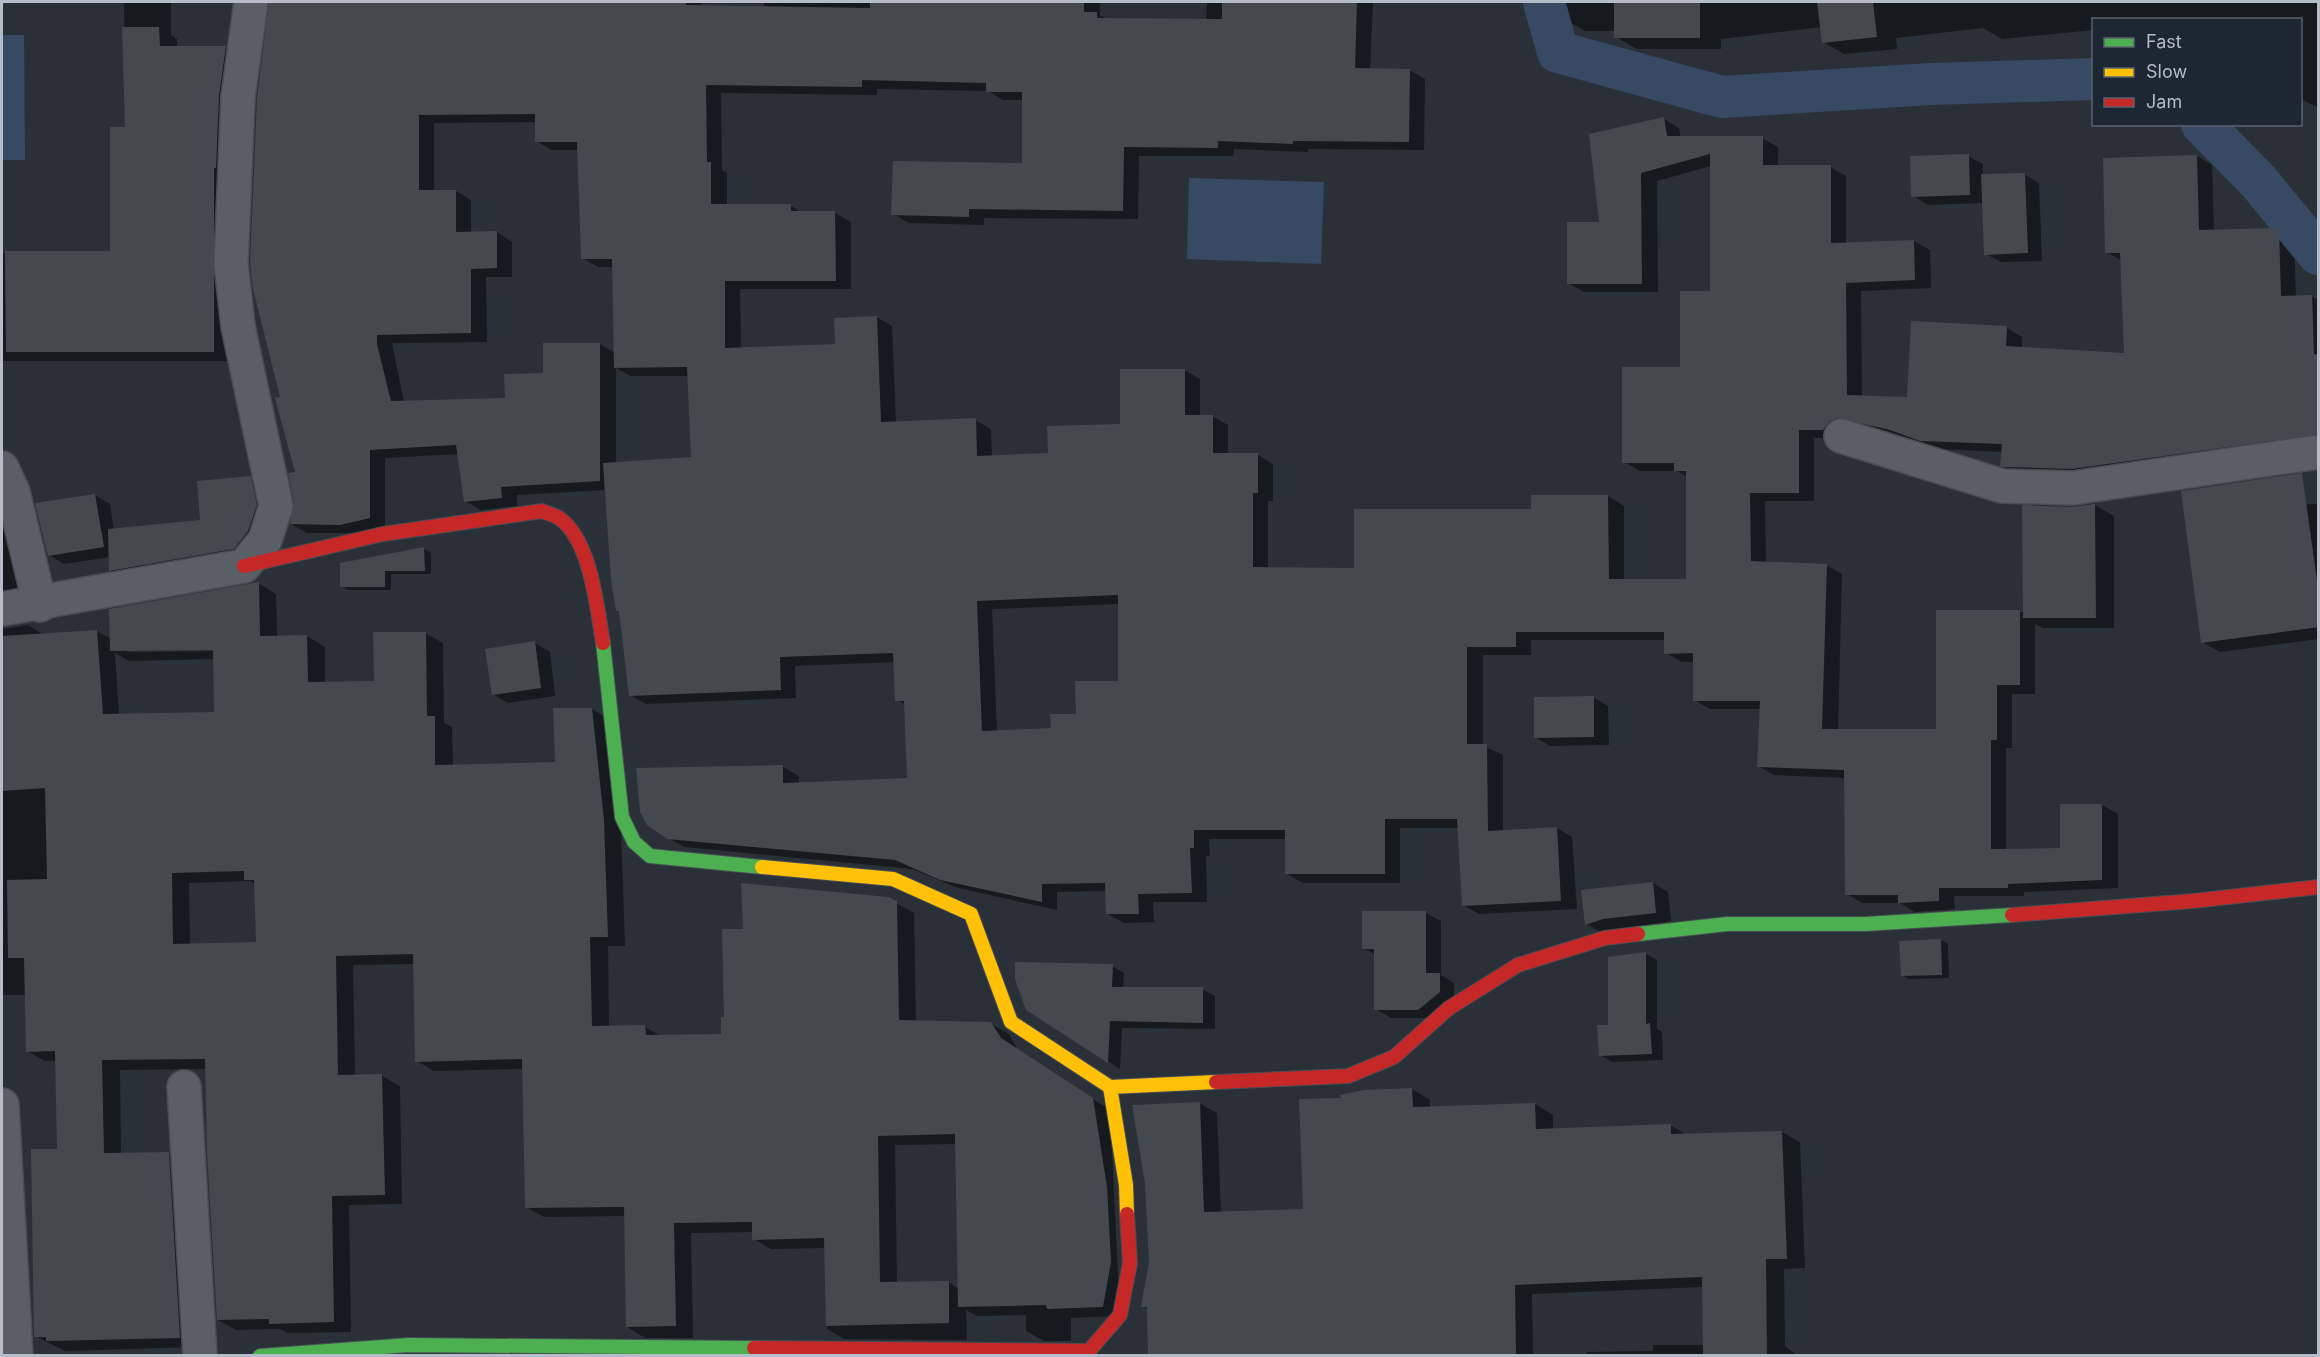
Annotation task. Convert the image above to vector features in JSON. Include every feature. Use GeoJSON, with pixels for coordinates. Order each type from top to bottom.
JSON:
{"type":"FeatureCollection","features":[{"type":"Feature","properties":{"kind":"street"},"geometry":{"type":"LineString","coordinates":[[244,566],[265,540],[276,506],[238,326],[231,264],[238,97],[251,2]]}},
{"type":"Feature","properties":{"kind":"street"},"geometry":{"type":"LineString","coordinates":[[1841,436],[2002,486],[2073,488],[2319,452]]}},
{"type":"Feature","properties":{"kind":"street"},"geometry":{"type":"LineString","coordinates":[[2,468],[14,492],[40,605]]}},
{"type":"Feature","properties":{"kind":"street"},"geometry":{"type":"LineString","coordinates":[[2,609],[40,605],[244,566],[384,534],[542,511],[559,518],[571,530],[589,567],[607,664],[622,817],[634,842],[650,856],[893,879],[971,915],[1011,1022],[1110,1087],[1348,1076],[1394,1057],[1449,1008],[1518,965],[1605,938],[1727,924],[1865,924],[1974,918],[2193,901],[2319,887]]}},
{"type":"Feature","properties":{"kind":"street"},"geometry":{"type":"LineString","coordinates":[[184,1086],[200,1356]]}},
{"type":"Feature","properties":{"kind":"street"},"geometry":{"type":"LineString","coordinates":[[260,1356],[409,1350],[1089,1351],[1120,1315],[1130,1263],[1126,1185],[1110,1087]]}},
{"type":"Feature","properties":{"kind":"street"},"geometry":{"type":"LineString","coordinates":[[2,1105],[16,1356]]}},
{"type":"Feature","properties":{"kind":"water"},"geometry":{"type":"Polygon","coordinates":[[[2,35],[24,35],[25,160],[2,160],[2,35]]]}},
{"type":"Feature","properties":{"kind":"water"},"geometry":{"type":"Polygon","coordinates":[[[1189,178],[1324,182],[1321,264],[1187,259],[1189,178]]]}},
{"type":"Feature","properties":{"kind":"building"},"geometry":{"type":"Polygon","coordinates":[[[269,2],[686,2],[686,5],[870,8],[870,2],[1084,2],[1084,12],[1097,12],[1097,18],[1222,19],[1222,2],[1357,2],[1355,68],[1410,69],[1409,142],[1293,141],[1293,144],[1218,141],[1218,148],[1124,147],[1123,211],[969,209],[969,217],[891,215],[893,161],[1022,163],[1022,92],[986,92],[986,83],[862,80],[862,87],[706,85],[707,162],[711,162],[711,204],[791,204],[791,211],[835,211],[836,281],[725,281],[725,348],[835,344],[834,318],[877,316],[881,422],[976,418],[977,456],[1048,453],[1047,426],[1120,424],[1120,369],[1185,369],[1185,415],[1213,415],[1213,453],[1258,453],[1258,493],[1253,493],[1253,567],[1354,568],[1354,509],[1531,509],[1531,495],[1608,495],[1609,579],[1686,579],[1686,471],[1674,471],[1674,463],[1622,463],[1622,367],[1680,367],[1680,291],[1710,291],[1710,154],[1641,173],[1642,284],[1567,284],[1567,222],[1599,222],[1589,134],[1664,117],[1667,136],[1763,136],[1763,165],[1831,165],[1831,243],[1914,240],[1915,280],[1846,283],[1847,395],[1907,397],[1911,321],[2007,326],[2006,346],[2124,353],[2120,253],[2105,253],[2103,158],[2197,155],[2199,230],[2279,228],[2281,296],[2312,295],[2314,354],[2319,355],[2319,434],[2072,469],[2005,467],[2000,466],[2002,444],[1920,441],[1890,430],[1837,418],[1829,422],[1823,430],[1799,430],[1799,493],[1750,493],[1751,561],[1827,564],[1822,729],[1936,729],[1936,610],[2020,610],[2020,685],[1997,685],[1997,740],[1991,740],[1991,849],[2060,848],[2060,804],[2102,804],[2102,880],[2008,884],[2008,888],[1939,888],[1939,901],[1898,903],[1898,895],[1845,895],[1844,770],[1757,767],[1760,701],[1693,701],[1693,653],[1664,654],[1664,632],[1516,632],[1516,647],[1467,647],[1467,744],[1487,744],[1488,831],[1557,827],[1561,901],[1462,906],[1457,819],[1385,819],[1385,874],[1285,874],[1285,830],[1194,830],[1194,848],[1190,848],[1192,893],[1138,894],[1139,914],[1106,914],[1105,883],[1042,884],[1042,902],[940,880],[895,860],[667,839],[647,825],[640,812],[636,768],[783,765],[783,783],[907,778],[904,701],[895,701],[893,653],[780,657],[781,690],[629,696],[619,611],[616,611],[611,580],[603,463],[691,457],[687,367],[614,368],[612,259],[581,259],[577,142],[535,142],[535,114],[419,115],[419,190],[456,190],[456,232],[497,231],[497,268],[471,269],[471,333],[377,335],[377,344],[391,401],[505,398],[504,374],[543,373],[543,343],[600,343],[600,481],[501,487],[502,498],[464,502],[456,445],[370,450],[370,518],[340,525],[290,524],[294,503],[288,473],[295,472],[275,398],[280,397],[253,289],[250,263],[257,99],[269,2]],[[1118,595],[977,601],[982,731],[1051,728],[1050,714],[1076,714],[1075,681],[1118,681],[1118,595]]]}},
{"type":"Feature","properties":{"kind":"building"},"geometry":{"type":"Polygon","coordinates":[[[1614,2],[1700,2],[1700,38],[1614,38],[1614,2]]]}},
{"type":"Feature","properties":{"kind":"building"},"geometry":{"type":"Polygon","coordinates":[[[1817,2],[1873,2],[1877,37],[1822,43],[1817,2]]]}},
{"type":"Feature","properties":{"kind":"building"},"geometry":{"type":"Polygon","coordinates":[[[122,27],[159,27],[160,46],[226,46],[219,96],[216,168],[214,168],[214,352],[6,352],[5,251],[110,251],[110,127],[125,127],[122,27]]]}},
{"type":"Feature","properties":{"kind":"building"},"geometry":{"type":"Polygon","coordinates":[[[1969,154],[1970,195],[1911,197],[1910,156],[1969,154]]]}},
{"type":"Feature","properties":{"kind":"building"},"geometry":{"type":"Polygon","coordinates":[[[2025,173],[2028,253],[1984,255],[1981,174],[2025,173]]]}},
{"type":"Feature","properties":{"kind":"building"},"geometry":{"type":"Polygon","coordinates":[[[2302,473],[2319,595],[2319,627],[2201,643],[2181,491],[2302,473]]]}},
{"type":"Feature","properties":{"kind":"building"},"geometry":{"type":"Polygon","coordinates":[[[251,476],[257,505],[248,531],[234,549],[109,571],[108,529],[200,520],[197,481],[251,476]]]}},
{"type":"Feature","properties":{"kind":"building"},"geometry":{"type":"Polygon","coordinates":[[[95,494],[104,547],[48,556],[35,503],[95,494]]]}},
{"type":"Feature","properties":{"kind":"building"},"geometry":{"type":"Polygon","coordinates":[[[2095,504],[2096,618],[2023,618],[2022,505],[2073,507],[2095,504]]]}},
{"type":"Feature","properties":{"kind":"building"},"geometry":{"type":"Polygon","coordinates":[[[424,547],[425,571],[385,571],[385,587],[340,587],[340,563],[424,547]]]}},
{"type":"Feature","properties":{"kind":"building"},"geometry":{"type":"Polygon","coordinates":[[[259,582],[260,636],[307,635],[308,682],[374,681],[373,632],[426,632],[427,716],[435,716],[435,765],[555,762],[553,708],[592,708],[604,820],[608,937],[590,937],[592,1026],[645,1025],[646,1035],[721,1034],[721,1017],[724,1017],[722,929],[743,929],[741,883],[888,897],[897,901],[899,1020],[991,1022],[1001,1038],[1093,1098],[1107,1187],[1111,1262],[1103,1307],[1047,1309],[1046,1305],[958,1307],[955,1134],[878,1136],[880,1282],[949,1281],[949,1323],[826,1326],[824,1238],[752,1240],[752,1222],[674,1223],[676,1326],[626,1327],[624,1207],[525,1208],[522,1059],[415,1062],[413,954],[336,956],[338,1075],[382,1074],[385,1195],[332,1196],[334,1322],[269,1324],[269,1319],[217,1320],[207,1152],[205,1059],[102,1060],[104,1153],[169,1152],[180,1338],[46,1341],[46,1337],[34,1337],[31,1149],[57,1149],[55,1051],[26,1052],[24,958],[8,958],[7,880],[47,879],[45,788],[2,791],[2,636],[97,630],[103,714],[214,712],[213,650],[110,651],[109,609],[259,582]],[[244,871],[172,873],[173,944],[256,942],[254,880],[244,880],[244,871]]]}},
{"type":"Feature","properties":{"kind":"building"},"geometry":{"type":"Polygon","coordinates":[[[535,641],[541,688],[492,695],[485,649],[535,641]]]}},
{"type":"Feature","properties":{"kind":"building"},"geometry":{"type":"Polygon","coordinates":[[[1594,696],[1594,737],[1534,738],[1534,697],[1594,696]]]}},
{"type":"Feature","properties":{"kind":"building"},"geometry":{"type":"Polygon","coordinates":[[[1653,882],[1656,913],[1603,919],[1585,925],[1581,890],[1653,882]]]}},
{"type":"Feature","properties":{"kind":"building"},"geometry":{"type":"Polygon","coordinates":[[[1362,911],[1426,911],[1426,973],[1440,973],[1440,992],[1418,1010],[1374,1010],[1374,949],[1362,949],[1362,911]]]}},
{"type":"Feature","properties":{"kind":"building"},"geometry":{"type":"Polygon","coordinates":[[[1941,939],[1942,975],[1901,976],[1899,941],[1941,939]]]}},
{"type":"Feature","properties":{"kind":"building"},"geometry":{"type":"Polygon","coordinates":[[[1646,952],[1646,1024],[1650,1023],[1652,1054],[1599,1056],[1597,1025],[1608,1025],[1608,957],[1646,952]]]}},
{"type":"Feature","properties":{"kind":"building"},"geometry":{"type":"Polygon","coordinates":[[[1015,962],[1113,964],[1112,987],[1203,987],[1203,1023],[1110,1021],[1108,1063],[1026,1010],[1015,979],[1015,962]]]}},
{"type":"Feature","properties":{"kind":"building"},"geometry":{"type":"Polygon","coordinates":[[[1412,1088],[1413,1107],[1535,1103],[1536,1129],[1671,1124],[1671,1134],[1782,1131],[1787,1259],[1766,1259],[1767,1356],[1703,1356],[1702,1277],[1515,1285],[1516,1356],[1148,1356],[1147,1307],[1141,1307],[1149,1262],[1145,1184],[1132,1105],[1200,1102],[1204,1212],[1303,1209],[1299,1099],[1341,1098],[1340,1095],[1364,1090],[1412,1088]]]}},
{"type":"Feature","properties":{"kind":"waterway"},"geometry":{"type":"LineString","coordinates":[[1544,2],[1558,52],[1722,97],[1931,84],[2092,79]]}},
{"type":"Feature","properties":{"kind":"waterway"},"geometry":{"type":"LineString","coordinates":[[2204,126],[2259,182],[2318,254]]}},
{"type":"Feature","properties":{"kind":"traffic: fast"},"geometry":{"type":"LineString","coordinates":[[603,643],[622,817],[634,842],[650,856],[762,867]]}},
{"type":"Feature","properties":{"kind":"traffic: fast"},"geometry":{"type":"LineString","coordinates":[[1638,934],[1727,924],[1865,924],[2012,915]]}},
{"type":"Feature","properties":{"kind":"traffic: fast"},"geometry":{"type":"LineString","coordinates":[[260,1356],[409,1345],[754,1348]]}},
{"type":"Feature","properties":{"kind":"traffic: slow"},"geometry":{"type":"LineString","coordinates":[[762,867],[893,879],[971,914],[1011,1022],[1110,1087]]}},
{"type":"Feature","properties":{"kind":"traffic: slow"},"geometry":{"type":"LineString","coordinates":[[1127,1214],[1126,1185],[1110,1087],[1216,1082]]}},
{"type":"Feature","properties":{"kind":"traffic: jam"},"geometry":{"type":"LineString","coordinates":[[244,566],[383,534],[542,511],[559,518],[570,528],[579,542],[591,576],[603,643]]}},
{"type":"Feature","properties":{"kind":"traffic: jam"},"geometry":{"type":"LineString","coordinates":[[2012,915],[2193,901],[2318,887]]}},
{"type":"Feature","properties":{"kind":"traffic: jam"},"geometry":{"type":"LineString","coordinates":[[1216,1082],[1348,1076],[1394,1057],[1449,1008],[1518,965],[1605,938],[1638,934]]}},
{"type":"Feature","properties":{"kind":"traffic: jam"},"geometry":{"type":"LineString","coordinates":[[754,1348],[1089,1351],[1120,1315],[1130,1263],[1127,1214]]}}]}
